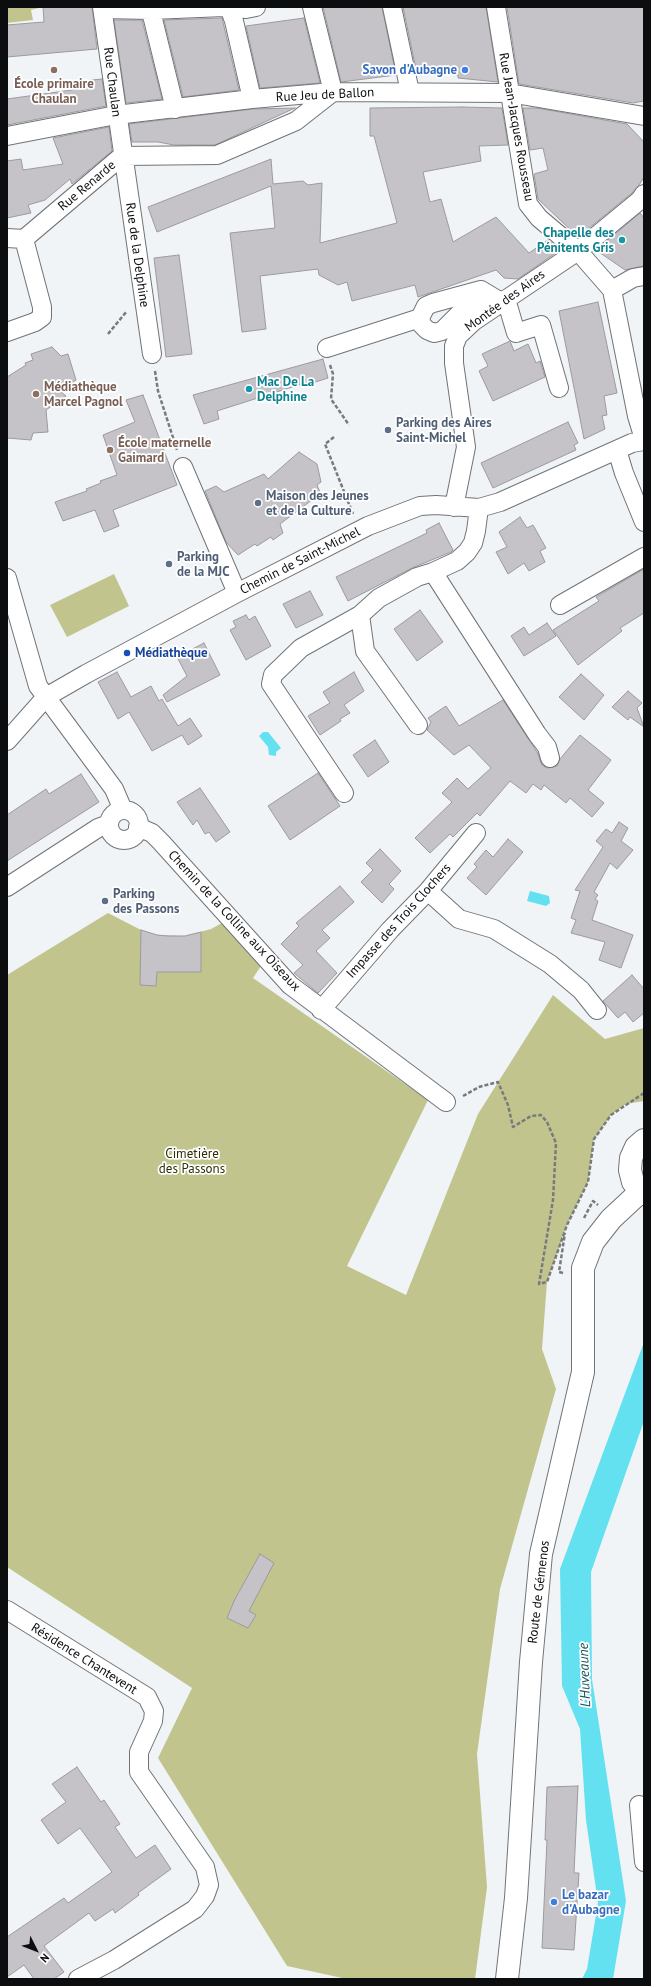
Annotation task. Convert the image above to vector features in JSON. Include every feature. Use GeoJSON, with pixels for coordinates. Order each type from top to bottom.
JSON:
{"type":"FeatureCollection","features":[{"type":"Feature","properties":{"kind":"main road"},"geometry":{"type":"LineString","coordinates":[[642,1193],[633,1182],[630,1170],[631,1158],[636,1147],[644,1140]]}},
{"type":"Feature","properties":{"kind":"main road","name":"Route de Gémenos"},"geometry":{"type":"LineString","coordinates":[[507,1979],[516,1898],[531,1662],[541,1554],[583,1372],[583,1268],[593,1242],[611,1219],[642,1193]]}},
{"type":"Feature","properties":{"kind":"main road","name":"Route de Gémenos"},"geometry":{"type":"LineString","coordinates":[[499,1979],[511,1944]]}},
{"type":"Feature","properties":{"kind":"street"},"geometry":{"type":"LineString","coordinates":[[102,8],[150,9],[224,7]]}},
{"type":"Feature","properties":{"kind":"street"},"geometry":{"type":"LineString","coordinates":[[252,99],[230,7],[246,9],[256,7]]}},
{"type":"Feature","properties":{"kind":"street"},"geometry":{"type":"LineString","coordinates":[[312,7],[333,92]]}},
{"type":"Feature","properties":{"kind":"street"},"geometry":{"type":"LineString","coordinates":[[392,7],[410,92]]}},
{"type":"Feature","properties":{"kind":"street","name":"Rue Jean-Jacques Rousseau"},"geometry":{"type":"LineString","coordinates":[[496,7],[528,204],[539,218],[578,251],[612,290]]}},
{"type":"Feature","properties":{"kind":"street","name":"Rue Chaulan"},"geometry":{"type":"LineString","coordinates":[[102,8],[122,156]]}},
{"type":"Feature","properties":{"kind":"street"},"geometry":{"type":"LineString","coordinates":[[150,9],[175,109]]}},
{"type":"Feature","properties":{"kind":"street","name":"Rue Jeu de Ballon"},"geometry":{"type":"LineString","coordinates":[[7,136],[116,115],[252,99],[333,92],[509,93],[644,116]]}},
{"type":"Feature","properties":{"kind":"street","name":"Rue Renarde"},"geometry":{"type":"LineString","coordinates":[[7,332],[35,322],[42,317],[42,307],[15,239],[122,156],[217,155],[296,121],[333,92]]}},
{"type":"Feature","properties":{"kind":"street","name":"Rue de la Delphine"},"geometry":{"type":"LineString","coordinates":[[122,156],[152,354]]}},
{"type":"Feature","properties":{"kind":"street","name":"Montée des Aires"},"geometry":{"type":"LineString","coordinates":[[454,507],[466,447],[454,363],[454,346],[458,336],[474,321],[499,303],[578,251],[640,200],[644,194]]}},
{"type":"Feature","properties":{"kind":"street"},"geometry":{"type":"LineString","coordinates":[[644,276],[633,278],[612,290],[637,416],[644,440]]}},
{"type":"Feature","properties":{"kind":"street"},"geometry":{"type":"LineString","coordinates":[[499,303],[466,307],[442,331],[434,333],[427,330],[422,325],[420,318],[426,306],[482,290],[499,303],[516,333],[541,325],[559,388]]}},
{"type":"Feature","properties":{"kind":"street"},"geometry":{"type":"LineString","coordinates":[[326,348],[420,318]]}},
{"type":"Feature","properties":{"kind":"street","name":"Chemin de Saint-Michel"},"geometry":{"type":"LineString","coordinates":[[7,741],[46,697],[237,593],[368,526],[420,506],[436,505],[479,508],[500,502],[632,443],[644,440]]}},
{"type":"Feature","properties":{"kind":"street"},"geometry":{"type":"LineString","coordinates":[[617,450],[624,473],[644,522]]}},
{"type":"Feature","properties":{"kind":"street"},"geometry":{"type":"LineString","coordinates":[[182,468],[237,593]]}},
{"type":"Feature","properties":{"kind":"street"},"geometry":{"type":"LineString","coordinates":[[344,793],[271,684],[273,675],[301,648],[360,615],[379,598],[417,577],[433,572],[457,561],[467,552],[473,543],[479,508]]}},
{"type":"Feature","properties":{"kind":"street"},"geometry":{"type":"LineString","coordinates":[[560,605],[644,557]]}},
{"type":"Feature","properties":{"kind":"street"},"geometry":{"type":"LineString","coordinates":[[433,572],[537,734],[547,747],[550,758]]}},
{"type":"Feature","properties":{"kind":"street"},"geometry":{"type":"LineString","coordinates":[[7,578],[38,686],[114,789],[122,810]]}},
{"type":"Feature","properties":{"kind":"street"},"geometry":{"type":"LineString","coordinates":[[360,615],[365,651],[418,725]]}},
{"type":"Feature","properties":{"kind":"street"},"geometry":{"type":"LineString","coordinates":[[7,886],[98,828],[109,824],[114,814],[122,810],[127,810],[135,816],[138,826],[132,837],[122,840],[114,836],[109,824]]}},
{"type":"Feature","properties":{"kind":"street","name":"Chemin de la Colline aux Oiseaux"},"geometry":{"type":"LineString","coordinates":[[138,826],[152,834],[161,842],[290,985],[321,1010],[446,1102]]}},
{"type":"Feature","properties":{"kind":"street","name":"Impasse des Trois Clochers"},"geometry":{"type":"LineString","coordinates":[[321,1010],[390,930],[428,891],[476,833]]}},
{"type":"Feature","properties":{"kind":"street"},"geometry":{"type":"LineString","coordinates":[[428,891],[459,919],[494,929],[550,964],[581,990],[597,1010]]}},
{"type":"Feature","properties":{"kind":"street","name":"Résidence Chantevent"},"geometry":{"type":"LineString","coordinates":[[7,1610],[147,1697],[154,1711],[139,1752],[139,1772],[205,1867],[209,1885],[205,1896],[195,1909],[114,1960],[78,1979]]}},
{"type":"Feature","properties":{"kind":"street"},"geometry":{"type":"LineString","coordinates":[[639,1805],[644,1862]]}},
{"type":"Feature","properties":{"kind":"path"},"geometry":{"type":"LineString","coordinates":[[108,334],[132,305],[144,301]]}},
{"type":"Feature","properties":{"kind":"path"},"geometry":{"type":"LineString","coordinates":[[326,348],[333,374],[331,399],[349,425]]}},
{"type":"Feature","properties":{"kind":"path"},"geometry":{"type":"LineString","coordinates":[[152,354],[158,392],[182,468]]}},
{"type":"Feature","properties":{"kind":"path"},"geometry":{"type":"LineString","coordinates":[[334,437],[325,444],[354,516],[368,526]]}},
{"type":"Feature","properties":{"kind":"path"},"geometry":{"type":"LineString","coordinates":[[446,1102],[461,1097],[479,1087],[498,1082],[508,1105],[513,1127],[531,1116],[541,1115],[548,1122],[556,1143],[553,1200],[539,1284],[547,1282],[567,1225],[588,1182],[594,1139],[611,1115],[644,1093]]}},
{"type":"Feature","properties":{"kind":"green space"},"geometry":{"type":"Polygon","coordinates":[[[7,7],[39,8],[31,10],[33,20],[7,23],[7,7]]]}},
{"type":"Feature","properties":{"kind":"green space"},"geometry":{"type":"Polygon","coordinates":[[[114,574],[129,606],[67,637],[50,605],[114,574]]]}},
{"type":"Feature","properties":{"kind":"green space","name":"Cimetière des Passons"},"geometry":{"type":"Polygon","coordinates":[[[108,913],[141,930],[157,935],[185,936],[211,929],[222,923],[261,966],[253,978],[428,1100],[347,1266],[406,1295],[478,1114],[553,995],[605,1039],[644,1028],[644,1101],[626,1104],[611,1115],[594,1139],[588,1182],[567,1225],[547,1282],[542,1349],[556,1389],[500,1589],[477,1754],[487,1887],[475,1979],[347,1979],[287,1966],[158,1758],[192,1688],[7,1567],[7,975],[108,913]]]}},
{"type":"Feature","properties":{"kind":"water"},"geometry":{"type":"Polygon","coordinates":[[[263,732],[268,732],[281,748],[276,752],[276,756],[269,755],[268,747],[259,736],[263,732]]]}},
{"type":"Feature","properties":{"kind":"water"},"geometry":{"type":"Polygon","coordinates":[[[530,891],[549,896],[550,903],[546,906],[527,901],[530,891]]]}},
{"type":"Feature","properties":{"kind":"water","name":"L'Huveaune"},"geometry":{"type":"Polygon","coordinates":[[[644,1342],[644,1421],[591,1572],[592,1679],[626,1901],[613,1979],[582,1979],[587,1969],[598,1903],[586,1820],[580,1729],[562,1686],[560,1569],[644,1342]]]}},
{"type":"Feature","properties":{"kind":"building"},"geometry":{"type":"Polygon","coordinates":[[[43,7],[92,7],[97,49],[7,57],[7,25],[44,22],[43,7]]]}},
{"type":"Feature","properties":{"kind":"building"},"geometry":{"type":"Polygon","coordinates":[[[323,7],[382,7],[396,75],[341,82],[323,7]]]}},
{"type":"Feature","properties":{"kind":"building"},"geometry":{"type":"Polygon","coordinates":[[[403,7],[486,7],[498,82],[458,78],[458,75],[442,73],[417,74],[403,7]]]}},
{"type":"Feature","properties":{"kind":"building"},"geometry":{"type":"Polygon","coordinates":[[[507,7],[644,7],[644,101],[633,103],[519,84],[507,7]]]}},
{"type":"Feature","properties":{"kind":"building"},"geometry":{"type":"Polygon","coordinates":[[[222,18],[239,90],[183,97],[164,20],[222,18]]]}},
{"type":"Feature","properties":{"kind":"building"},"geometry":{"type":"Polygon","coordinates":[[[304,18],[320,83],[260,88],[246,26],[304,18]]]}},
{"type":"Feature","properties":{"kind":"building"},"geometry":{"type":"Polygon","coordinates":[[[114,20],[142,20],[162,99],[126,103],[114,20]]]}},
{"type":"Feature","properties":{"kind":"building"},"geometry":{"type":"Polygon","coordinates":[[[102,79],[106,106],[7,125],[7,99],[72,90],[72,82],[102,79]]]}},
{"type":"Feature","properties":{"kind":"building"},"geometry":{"type":"Polygon","coordinates":[[[295,108],[215,145],[174,145],[158,142],[132,142],[129,124],[253,109],[295,108]]]}},
{"type":"Feature","properties":{"kind":"building"},"geometry":{"type":"Polygon","coordinates":[[[370,108],[502,108],[508,145],[479,146],[481,161],[423,172],[430,202],[441,199],[453,242],[496,217],[529,253],[548,240],[550,241],[557,252],[518,279],[504,278],[496,270],[418,297],[415,285],[352,301],[347,282],[338,285],[319,275],[318,269],[260,276],[266,329],[242,332],[230,233],[275,228],[271,186],[157,232],[148,207],[271,159],[273,184],[303,181],[308,185],[322,183],[320,243],[397,223],[374,136],[370,136],[370,108]]]}},
{"type":"Feature","properties":{"kind":"building"},"geometry":{"type":"Polygon","coordinates":[[[523,108],[537,108],[627,124],[644,142],[644,177],[639,185],[632,193],[578,237],[538,199],[534,174],[548,170],[543,148],[530,150],[523,108]]]}},
{"type":"Feature","properties":{"kind":"building"},"geometry":{"type":"Polygon","coordinates":[[[109,127],[112,151],[72,184],[70,179],[45,200],[28,205],[31,213],[7,218],[7,161],[21,159],[23,170],[63,164],[53,138],[109,127]]]}},
{"type":"Feature","properties":{"kind":"building","name":"Chapelle des Pénitents Gris"},"geometry":{"type":"Polygon","coordinates":[[[640,213],[644,218],[644,266],[625,270],[596,250],[640,213]]]}},
{"type":"Feature","properties":{"kind":"building"},"geometry":{"type":"Polygon","coordinates":[[[179,255],[192,354],[166,357],[154,258],[179,255]]]}},
{"type":"Feature","properties":{"kind":"building"},"geometry":{"type":"Polygon","coordinates":[[[598,302],[617,393],[604,396],[607,415],[602,416],[605,429],[584,439],[559,311],[598,302]]]}},
{"type":"Feature","properties":{"kind":"building"},"geometry":{"type":"Polygon","coordinates":[[[510,341],[514,351],[528,344],[536,363],[540,361],[545,377],[493,401],[479,371],[488,366],[482,354],[510,341]]]}},
{"type":"Feature","properties":{"kind":"building","name":"Médiathèque Marcel Pagnol"},"geometry":{"type":"Polygon","coordinates":[[[52,347],[61,356],[68,354],[76,380],[60,391],[66,396],[46,410],[48,432],[33,433],[31,440],[7,438],[7,377],[26,365],[25,363],[33,360],[31,354],[52,347]]]}},
{"type":"Feature","properties":{"kind":"building","name":"Mac De La Delphine"},"geometry":{"type":"Polygon","coordinates":[[[323,359],[328,378],[309,384],[308,382],[217,411],[219,419],[204,424],[193,395],[323,359]]]}},
{"type":"Feature","properties":{"kind":"building"},"geometry":{"type":"Polygon","coordinates":[[[143,395],[177,485],[113,510],[119,526],[104,532],[95,510],[63,521],[55,502],[87,491],[86,489],[101,483],[100,481],[117,475],[103,435],[135,422],[126,400],[143,395]]]}},
{"type":"Feature","properties":{"kind":"building"},"geometry":{"type":"Polygon","coordinates":[[[568,422],[578,443],[574,445],[576,450],[493,488],[481,463],[568,422]]]}},
{"type":"Feature","properties":{"kind":"building","name":"Maison des Jeunes et de la Culture"},"geometry":{"type":"Polygon","coordinates":[[[299,452],[317,464],[321,482],[317,485],[320,492],[311,498],[312,500],[280,524],[283,533],[273,540],[271,537],[257,546],[255,544],[238,555],[226,542],[205,491],[216,486],[224,492],[264,474],[268,479],[299,452]]]}},
{"type":"Feature","properties":{"kind":"building"},"geometry":{"type":"Polygon","coordinates":[[[520,517],[527,528],[533,525],[546,548],[540,551],[545,562],[529,571],[524,563],[508,574],[496,552],[507,547],[499,532],[520,517]]]}},
{"type":"Feature","properties":{"kind":"building"},"geometry":{"type":"Polygon","coordinates":[[[439,523],[453,550],[451,552],[412,568],[348,601],[336,577],[427,533],[426,530],[439,523]]]}},
{"type":"Feature","properties":{"kind":"building"},"geometry":{"type":"Polygon","coordinates":[[[644,569],[644,613],[620,628],[622,631],[578,665],[553,630],[599,601],[596,597],[644,569]]]}},
{"type":"Feature","properties":{"kind":"building"},"geometry":{"type":"Polygon","coordinates":[[[310,591],[323,615],[296,628],[283,604],[310,591]]]}},
{"type":"Feature","properties":{"kind":"building"},"geometry":{"type":"Polygon","coordinates":[[[420,610],[443,642],[417,661],[394,629],[420,610]]]}},
{"type":"Feature","properties":{"kind":"building"},"geometry":{"type":"Polygon","coordinates":[[[246,615],[249,620],[255,616],[271,646],[246,660],[230,630],[236,627],[233,621],[246,615]]]}},
{"type":"Feature","properties":{"kind":"building"},"geometry":{"type":"Polygon","coordinates":[[[547,623],[556,636],[524,656],[511,636],[524,627],[529,635],[547,623]]]}},
{"type":"Feature","properties":{"kind":"building"},"geometry":{"type":"Polygon","coordinates":[[[204,643],[220,675],[167,702],[163,695],[187,676],[177,657],[204,643]]]}},
{"type":"Feature","properties":{"kind":"building"},"geometry":{"type":"Polygon","coordinates":[[[117,672],[131,697],[151,686],[159,701],[162,699],[178,726],[190,718],[202,736],[188,745],[182,735],[152,751],[129,712],[118,719],[98,682],[117,672]]]}},
{"type":"Feature","properties":{"kind":"building"},"geometry":{"type":"Polygon","coordinates":[[[354,672],[364,691],[344,705],[350,713],[320,735],[308,716],[330,703],[323,692],[354,672]]]}},
{"type":"Feature","properties":{"kind":"building"},"geometry":{"type":"Polygon","coordinates":[[[581,674],[604,695],[584,720],[559,697],[581,674]]]}},
{"type":"Feature","properties":{"kind":"building"},"geometry":{"type":"Polygon","coordinates":[[[628,691],[642,703],[637,708],[644,727],[630,717],[628,720],[612,707],[628,691]]]}},
{"type":"Feature","properties":{"kind":"building"},"geometry":{"type":"Polygon","coordinates":[[[503,700],[537,752],[542,765],[547,768],[557,766],[560,759],[580,735],[611,760],[588,790],[604,803],[592,817],[570,798],[566,803],[544,785],[541,790],[533,784],[526,793],[510,781],[480,816],[477,813],[453,837],[450,834],[430,853],[415,838],[452,802],[442,793],[457,778],[468,789],[491,768],[469,745],[454,755],[427,730],[431,722],[428,718],[446,706],[459,726],[503,700]]]}},
{"type":"Feature","properties":{"kind":"building"},"geometry":{"type":"Polygon","coordinates":[[[375,740],[389,762],[368,777],[353,755],[375,740]]]}},
{"type":"Feature","properties":{"kind":"building"},"geometry":{"type":"Polygon","coordinates":[[[318,773],[340,806],[290,840],[268,806],[318,773]]]}},
{"type":"Feature","properties":{"kind":"building"},"geometry":{"type":"Polygon","coordinates":[[[81,774],[99,802],[7,861],[7,815],[46,789],[49,794],[81,774]]]}},
{"type":"Feature","properties":{"kind":"building"},"geometry":{"type":"Polygon","coordinates":[[[200,788],[230,832],[216,842],[209,832],[205,834],[197,820],[193,825],[177,802],[200,788]]]}},
{"type":"Feature","properties":{"kind":"building"},"geometry":{"type":"Polygon","coordinates":[[[619,822],[628,828],[621,841],[633,850],[617,869],[610,863],[594,892],[598,895],[595,899],[598,901],[592,920],[633,935],[621,968],[599,960],[605,942],[571,933],[576,920],[571,918],[580,891],[575,890],[603,847],[596,841],[606,829],[612,833],[619,822]]]}},
{"type":"Feature","properties":{"kind":"building"},"geometry":{"type":"Polygon","coordinates":[[[508,839],[523,852],[486,895],[467,878],[477,867],[474,864],[486,850],[493,857],[508,839]]]}},
{"type":"Feature","properties":{"kind":"building"},"geometry":{"type":"Polygon","coordinates":[[[380,849],[401,871],[389,884],[394,889],[382,903],[361,882],[373,870],[366,863],[380,849]]]}},
{"type":"Feature","properties":{"kind":"building"},"geometry":{"type":"Polygon","coordinates":[[[340,886],[354,902],[322,930],[330,938],[316,951],[337,973],[318,993],[294,973],[303,965],[281,944],[299,926],[296,923],[340,886]]]}},
{"type":"Feature","properties":{"kind":"building"},"geometry":{"type":"Polygon","coordinates":[[[141,930],[157,935],[168,936],[185,936],[201,932],[201,972],[157,972],[156,986],[140,985],[141,930]]]}},
{"type":"Feature","properties":{"kind":"building"},"geometry":{"type":"Polygon","coordinates":[[[632,975],[644,989],[644,1013],[633,1022],[625,1012],[618,1018],[603,1001],[632,975]]]}},
{"type":"Feature","properties":{"kind":"building"},"geometry":{"type":"Polygon","coordinates":[[[260,1554],[274,1563],[249,1611],[256,1615],[248,1628],[227,1618],[235,1599],[260,1554]]]}},
{"type":"Feature","properties":{"kind":"building"},"geometry":{"type":"Polygon","coordinates":[[[77,1767],[101,1802],[104,1800],[120,1824],[115,1827],[136,1858],[155,1845],[171,1869],[138,1893],[139,1895],[115,1913],[113,1909],[95,1921],[89,1913],[44,1946],[64,1972],[54,1979],[34,1979],[24,1965],[7,1977],[7,1937],[64,1898],[68,1903],[112,1872],[80,1828],[58,1844],[41,1820],[66,1802],[52,1784],[77,1767]]]}},
{"type":"Feature","properties":{"kind":"building"},"geometry":{"type":"Polygon","coordinates":[[[578,1786],[574,1873],[579,1873],[574,1950],[542,1948],[547,1840],[545,1840],[547,1787],[578,1786]]]}},
{"type":"Feature","properties":{"kind":"place","name":"École primaire Chaulan"},"geometry":{"type":"Point","coordinates":[54,70]}},
{"type":"Feature","properties":{"kind":"place","name":"Savon d'Aubagne"},"geometry":{"type":"Point","coordinates":[465,70]}},
{"type":"Feature","properties":{"kind":"place","name":"Chapelle des Pénitents Gris"},"geometry":{"type":"Point","coordinates":[622,240]}},
{"type":"Feature","properties":{"kind":"place","name":"Mac De La Delphine"},"geometry":{"type":"Point","coordinates":[249,389]}},
{"type":"Feature","properties":{"kind":"place","name":"Médiathèque Marcel Pagnol"},"geometry":{"type":"Point","coordinates":[36,394]}},
{"type":"Feature","properties":{"kind":"place","name":"Parking des Aires Saint-Michel"},"geometry":{"type":"Point","coordinates":[388,430]}},
{"type":"Feature","properties":{"kind":"place","name":"École maternelle Gaimard"},"geometry":{"type":"Point","coordinates":[110,450]}},
{"type":"Feature","properties":{"kind":"place","name":"Maison des Jeunes et de la Culture"},"geometry":{"type":"Point","coordinates":[258,503]}},
{"type":"Feature","properties":{"kind":"place","name":"Parking de la MJC"},"geometry":{"type":"Point","coordinates":[169,564]}},
{"type":"Feature","properties":{"kind":"place","name":"Médiathèque"},"geometry":{"type":"Point","coordinates":[127,653]}},
{"type":"Feature","properties":{"kind":"place","name":"Parking des Passons"},"geometry":{"type":"Point","coordinates":[105,901]}},
{"type":"Feature","properties":{"kind":"place","name":"Le bazar d'Aubagne"},"geometry":{"type":"Point","coordinates":[554,1902]}}]}
